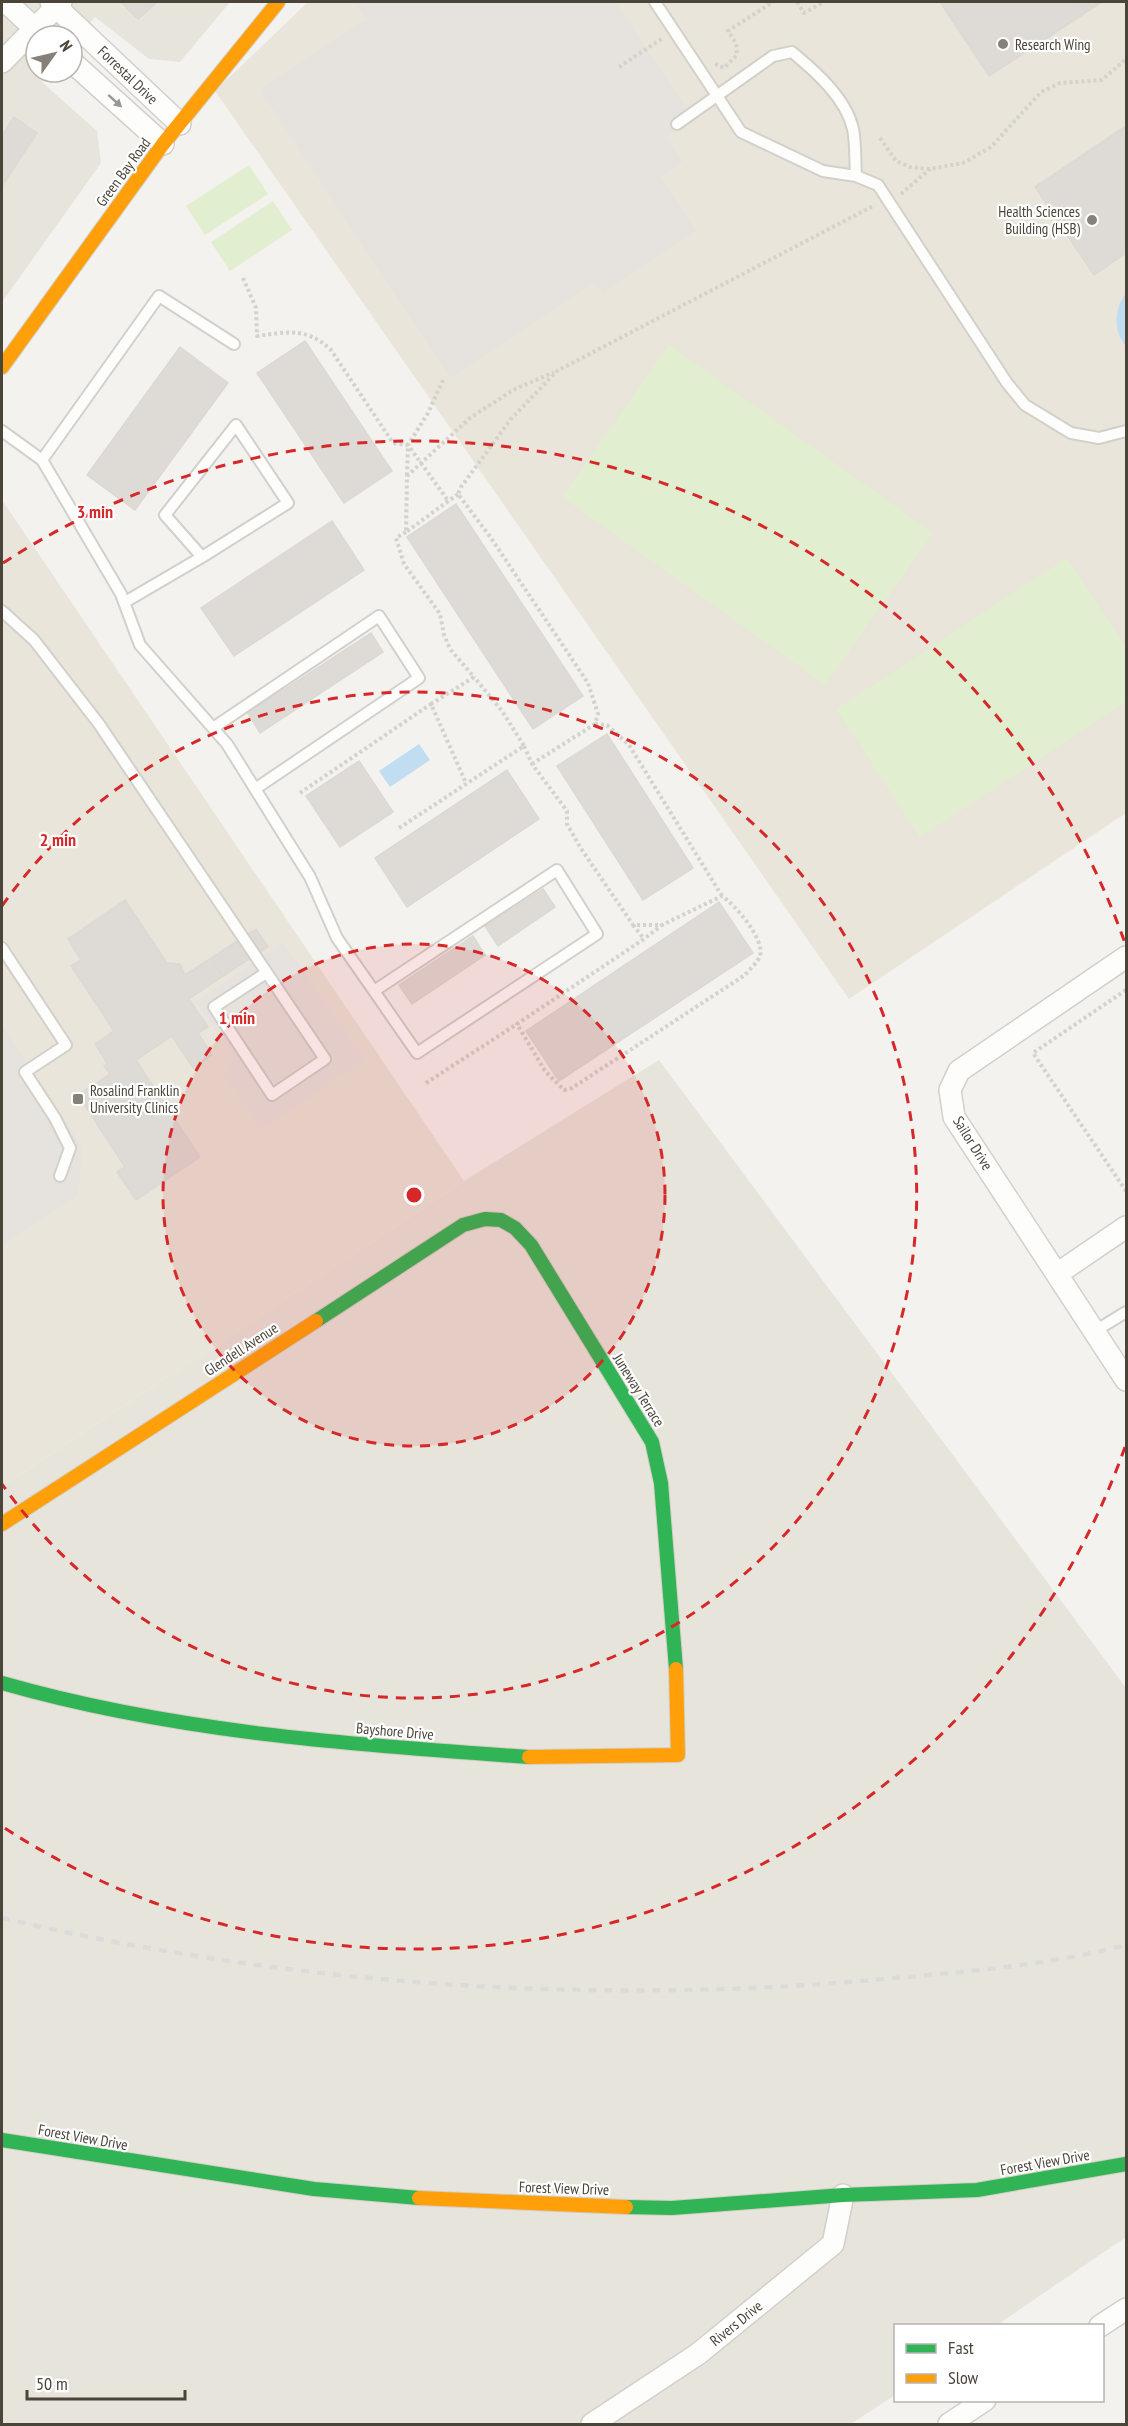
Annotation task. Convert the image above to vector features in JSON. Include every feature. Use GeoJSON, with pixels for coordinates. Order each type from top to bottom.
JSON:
{"type":"FeatureCollection","features":[{"type":"Feature","properties":{"kind":"street"},"geometry":{"type":"LineString","coordinates":[[6,2],[30,24]]}},
{"type":"Feature","properties":{"kind":"street","name":"Green Bay Road"},"geometry":{"type":"LineString","coordinates":[[2,367],[164,144],[278,2]]}},
{"type":"Feature","properties":{"kind":"street"},"geometry":{"type":"LineString","coordinates":[[44,24],[56,3]]}},
{"type":"Feature","properties":{"kind":"street","name":"Forrestal Drive"},"geometry":{"type":"LineString","coordinates":[[56,3],[180,123]]}},
{"type":"Feature","properties":{"kind":"street"},"geometry":{"type":"LineString","coordinates":[[2,62],[24,44]]}},
{"type":"Feature","properties":{"kind":"street","name":"Forrestal Drive"},"geometry":{"type":"LineString","coordinates":[[84,73],[164,144]]}},
{"type":"Feature","properties":{"kind":"street","name":"Sailor Drive"},"geometry":{"type":"LineString","coordinates":[[1126,957],[959,1071],[950,1090],[954,1117],[1126,1380]]}},
{"type":"Feature","properties":{"kind":"street","name":"Glendell Avenue"},"geometry":{"type":"LineString","coordinates":[[2,1524],[463,1225],[488,1217],[505,1221]]}},
{"type":"Feature","properties":{"kind":"street","name":"Juneway Terrace"},"geometry":{"type":"LineString","coordinates":[[505,1221],[514,1225],[531,1245],[652,1442],[661,1483],[674,1643]]}},
{"type":"Feature","properties":{"kind":"street"},"geometry":{"type":"LineString","coordinates":[[1058,1274],[1126,1227]]}},
{"type":"Feature","properties":{"kind":"street","name":"Bayshore Drive"},"geometry":{"type":"LineString","coordinates":[[2,1683],[69,1702],[280,1737],[544,1758],[678,1755],[679,1701],[674,1643]]}},
{"type":"Feature","properties":{"kind":"street","name":"Forest View Drive"},"geometry":{"type":"LineString","coordinates":[[2,2139],[106,2158],[314,2189],[465,2202],[672,2208],[843,2194],[977,2190],[1126,2164]]}},
{"type":"Feature","properties":{"kind":"street","name":"Rivers Drive"},"geometry":{"type":"LineString","coordinates":[[592,2424],[698,2354],[833,2244],[843,2194]]}},
{"type":"Feature","properties":{"kind":"street"},"geometry":{"type":"LineString","coordinates":[[1102,2324],[1126,2309]]}},
{"type":"Feature","properties":{"kind":"street"},"geometry":{"type":"LineString","coordinates":[[949,2424],[982,2402]]}},
{"type":"Feature","properties":{"kind":"lane"},"geometry":{"type":"LineString","coordinates":[[655,2],[741,132],[824,171],[856,176],[878,185],[1007,383],[1025,405],[1071,433],[1100,438],[1126,431]]}},
{"type":"Feature","properties":{"kind":"lane"},"geometry":{"type":"LineString","coordinates":[[677,124],[773,56],[792,52],[819,75],[843,107],[853,127],[856,176]]}},
{"type":"Feature","properties":{"kind":"lane"},"geometry":{"type":"LineString","coordinates":[[42,460],[159,296],[234,344]]}},
{"type":"Feature","properties":{"kind":"lane"},"geometry":{"type":"LineString","coordinates":[[124,602],[202,557],[288,503],[236,425],[165,515],[202,557]]}},
{"type":"Feature","properties":{"kind":"lane"},"geometry":{"type":"LineString","coordinates":[[2,431],[42,460],[124,602],[140,645],[227,744],[310,877],[337,938],[417,1053],[597,934],[557,870],[374,991]]}},
{"type":"Feature","properties":{"kind":"lane"},"geometry":{"type":"LineString","coordinates":[[2,611],[34,640],[99,724],[325,1059],[272,1095],[214,1007],[266,973]]}},
{"type":"Feature","properties":{"kind":"lane"},"geometry":{"type":"LineString","coordinates":[[213,728],[380,616],[420,678],[255,789]]}},
{"type":"Feature","properties":{"kind":"lane"},"geometry":{"type":"LineString","coordinates":[[2,948],[66,1045],[25,1072],[55,1118],[70,1148],[60,1176]]}},
{"type":"Feature","properties":{"kind":"lane"},"geometry":{"type":"LineString","coordinates":[[1095,1331],[1126,1312]]}},
{"type":"Feature","properties":{"kind":"path"},"geometry":{"type":"LineString","coordinates":[[712,63],[724,68],[737,55],[736,43],[728,31],[773,2]]}},
{"type":"Feature","properties":{"kind":"path"},"geometry":{"type":"LineString","coordinates":[[797,2],[804,14],[824,2]]}},
{"type":"Feature","properties":{"kind":"path"},"geometry":{"type":"LineString","coordinates":[[880,138],[896,161],[910,166],[930,169],[963,163],[991,147],[1041,92],[1060,83],[1102,80],[1126,59]]}},
{"type":"Feature","properties":{"kind":"path"},"geometry":{"type":"LineString","coordinates":[[407,476],[470,418],[513,390],[557,371],[888,199],[902,194],[930,169]]}},
{"type":"Feature","properties":{"kind":"path"},"geometry":{"type":"LineString","coordinates":[[243,278],[256,308],[257,336],[299,332],[318,338],[331,350],[393,443],[408,445],[450,502]]}},
{"type":"Feature","properties":{"kind":"path"},"geometry":{"type":"LineString","coordinates":[[557,371],[510,419],[458,494],[450,502],[396,538],[404,564],[437,608],[450,649],[502,711],[524,746],[532,764],[567,811],[567,824],[575,839],[644,939]]}},
{"type":"Feature","properties":{"kind":"path"},"geometry":{"type":"LineString","coordinates":[[406,532],[408,445],[428,413],[443,380]]}},
{"type":"Feature","properties":{"kind":"path"},"geometry":{"type":"LineString","coordinates":[[458,494],[491,538],[588,683],[598,714],[595,724]]}},
{"type":"Feature","properties":{"kind":"path"},"geometry":{"type":"LineString","coordinates":[[300,794],[474,677]]}},
{"type":"Feature","properties":{"kind":"path"},"geometry":{"type":"LineString","coordinates":[[431,704],[466,783]]}},
{"type":"Feature","properties":{"kind":"path"},"geometry":{"type":"LineString","coordinates":[[517,1024],[556,1084],[564,1090],[572,1088],[745,975],[760,956],[760,943],[735,906],[722,896],[629,745],[608,725],[595,724],[532,764]]}},
{"type":"Feature","properties":{"kind":"path"},"geometry":{"type":"LineString","coordinates":[[399,828],[524,746]]}},
{"type":"Feature","properties":{"kind":"path"},"geometry":{"type":"LineString","coordinates":[[426,1083],[662,925],[722,896]]}},
{"type":"Feature","properties":{"kind":"path"},"geometry":{"type":"LineString","coordinates":[[633,925],[662,925]]}},
{"type":"Feature","properties":{"kind":"path"},"geometry":{"type":"LineString","coordinates":[[1126,990],[1033,1053],[1126,1191]]}},
{"type":"Feature","properties":{"kind":"shaded area"},"geometry":{"type":"Polygon","coordinates":[[[2,2],[230,2],[180,62],[149,59],[95,17],[84,30],[84,24],[24,24],[24,84],[44,84],[97,131],[101,163],[2,302],[2,2]]]}},
{"type":"Feature","properties":{"kind":"shaded area"},"geometry":{"type":"Polygon","coordinates":[[[308,2],[1126,2],[1126,813],[849,999],[215,91],[308,2]]]}},
{"type":"Feature","properties":{"kind":"shaded area"},"geometry":{"type":"Polygon","coordinates":[[[354,2],[615,2],[694,119],[667,137],[683,161],[661,177],[696,231],[604,293],[592,284],[451,378],[260,90],[366,19],[354,2]]]}},
{"type":"Feature","properties":{"kind":"shaded area"},"geometry":{"type":"Polygon","coordinates":[[[2,500],[464,1181],[2,1487],[2,500]]]}},
{"type":"Feature","properties":{"kind":"shaded area"},"geometry":{"type":"Polygon","coordinates":[[[283,942],[364,1059],[262,1130],[225,1076],[234,1056],[196,1002],[283,942]]]}},
{"type":"Feature","properties":{"kind":"shaded area"},"geometry":{"type":"Polygon","coordinates":[[[2,1025],[83,1148],[78,1196],[2,1246],[2,1025]]]}},
{"type":"Feature","properties":{"kind":"shaded area"},"geometry":{"type":"Polygon","coordinates":[[[659,1060],[1126,1688],[1126,2237],[998,2324],[894,2324],[894,2396],[851,2424],[2,2424],[2,1487],[464,1181],[659,1060]]]}},
{"type":"Feature","properties":{"kind":"green space"},"geometry":{"type":"Polygon","coordinates":[[[249,165],[268,194],[205,235],[186,206],[249,165]]]}},
{"type":"Feature","properties":{"kind":"green space"},"geometry":{"type":"Polygon","coordinates":[[[273,201],[292,230],[230,271],[211,242],[273,201]]]}},
{"type":"Feature","properties":{"kind":"green space"},"geometry":{"type":"Polygon","coordinates":[[[669,345],[933,533],[825,685],[562,497],[669,345]]]}},
{"type":"Feature","properties":{"kind":"green space"},"geometry":{"type":"Polygon","coordinates":[[[1067,558],[1126,648],[1126,702],[920,837],[836,709],[1067,558]]]}},
{"type":"Feature","properties":{"kind":"water"},"geometry":{"type":"Polygon","coordinates":[[[1126,293],[1126,346],[1117,327],[1117,313],[1126,293]]]}},
{"type":"Feature","properties":{"kind":"water"},"geometry":{"type":"Polygon","coordinates":[[[419,744],[430,760],[390,787],[379,771],[419,744]]]}},
{"type":"Feature","properties":{"kind":"building"},"geometry":{"type":"Polygon","coordinates":[[[121,2],[157,2],[138,19],[121,2]]]}},
{"type":"Feature","properties":{"kind":"building","name":"Research Wing"},"geometry":{"type":"Polygon","coordinates":[[[940,2],[1102,2],[989,76],[940,2]]]}},
{"type":"Feature","properties":{"kind":"building","name":"Research Wing"},"geometry":{"type":"Polygon","coordinates":[[[940,2],[1078,2],[1085,12],[989,76],[940,2]]]}},
{"type":"Feature","properties":{"kind":"building"},"geometry":{"type":"Polygon","coordinates":[[[1078,2],[1102,2],[1085,12],[1078,2]]]}},
{"type":"Feature","properties":{"kind":"building"},"geometry":{"type":"Polygon","coordinates":[[[14,117],[37,133],[2,186],[2,136],[14,117]]]}},
{"type":"Feature","properties":{"kind":"building","name":"Health Sciences Building (HSB)"},"geometry":{"type":"Polygon","coordinates":[[[1126,126],[1126,253],[1094,275],[1035,187],[1126,126]]]}},
{"type":"Feature","properties":{"kind":"building","name":"Health Sciences Building (HSB)"},"geometry":{"type":"Polygon","coordinates":[[[1126,127],[1126,253],[1094,275],[1035,187],[1126,127]]]}},
{"type":"Feature","properties":{"kind":"building"},"geometry":{"type":"Polygon","coordinates":[[[305,341],[392,471],[344,503],[257,373],[305,341]]]}},
{"type":"Feature","properties":{"kind":"building"},"geometry":{"type":"Polygon","coordinates":[[[180,347],[228,383],[135,510],[87,475],[180,347]]]}},
{"type":"Feature","properties":{"kind":"building"},"geometry":{"type":"Polygon","coordinates":[[[456,504],[583,696],[533,729],[407,537],[456,504]]]}},
{"type":"Feature","properties":{"kind":"building"},"geometry":{"type":"Polygon","coordinates":[[[332,521],[364,570],[234,656],[201,608],[332,521]]]}},
{"type":"Feature","properties":{"kind":"building"},"geometry":{"type":"Polygon","coordinates":[[[371,633],[383,652],[260,733],[248,713],[371,633]]]}},
{"type":"Feature","properties":{"kind":"building"},"geometry":{"type":"Polygon","coordinates":[[[607,734],[693,868],[643,900],[557,766],[607,734]]]}},
{"type":"Feature","properties":{"kind":"building"},"geometry":{"type":"Polygon","coordinates":[[[359,761],[393,812],[340,847],[306,796],[359,761]]]}},
{"type":"Feature","properties":{"kind":"building"},"geometry":{"type":"Polygon","coordinates":[[[507,770],[539,819],[407,907],[375,858],[507,770]]]}},
{"type":"Feature","properties":{"kind":"building"},"geometry":{"type":"Polygon","coordinates":[[[543,889],[555,907],[498,946],[485,926],[543,889]]]}},
{"type":"Feature","properties":{"kind":"building"},"geometry":{"type":"Polygon","coordinates":[[[125,900],[167,963],[180,964],[185,975],[211,958],[223,976],[189,999],[208,1027],[198,1033],[212,1055],[193,1068],[172,1036],[136,1060],[200,1157],[136,1200],[117,1172],[125,1167],[78,1095],[110,1074],[104,1066],[107,1063],[95,1044],[114,1031],[71,966],[81,960],[68,939],[125,900]]]}},
{"type":"Feature","properties":{"kind":"building"},"geometry":{"type":"Polygon","coordinates":[[[719,902],[753,953],[559,1081],[526,1031],[719,902]]]}},
{"type":"Feature","properties":{"kind":"building"},"geometry":{"type":"Polygon","coordinates":[[[256,929],[268,947],[223,976],[211,958],[256,929]]]}},
{"type":"Feature","properties":{"kind":"building"},"geometry":{"type":"Polygon","coordinates":[[[473,936],[485,955],[412,1004],[399,985],[473,936]]]}},
{"type":"Feature","properties":{"kind":"railway"},"geometry":{"type":"LineString","coordinates":[[2,1918],[110,1941],[220,1960],[330,1974],[440,1984],[551,1989],[663,1990],[773,1987],[884,1979],[1037,1963],[1126,1945]]}},
{"type":"Feature","properties":{"kind":"traffic: fast"},"geometry":{"type":"LineString","coordinates":[[316,1321],[463,1225],[485,1219],[501,1220],[515,1228],[531,1245],[652,1442],[661,1483],[676,1669]]}},
{"type":"Feature","properties":{"kind":"traffic: fast"},"geometry":{"type":"LineString","coordinates":[[2,1683],[66,1700],[197,1725],[330,1741],[529,1757]]}},
{"type":"Feature","properties":{"kind":"traffic: fast"},"geometry":{"type":"LineString","coordinates":[[2,2140],[314,2189],[419,2198]]}},
{"type":"Feature","properties":{"kind":"traffic: fast"},"geometry":{"type":"LineString","coordinates":[[626,2207],[672,2208],[843,2195],[977,2190],[1126,2164]]}},
{"type":"Feature","properties":{"kind":"traffic: slow"},"geometry":{"type":"LineString","coordinates":[[2,367],[163,144],[278,2]]}},
{"type":"Feature","properties":{"kind":"traffic: slow"},"geometry":{"type":"LineString","coordinates":[[2,1524],[316,1321]]}},
{"type":"Feature","properties":{"kind":"traffic: slow"},"geometry":{"type":"LineString","coordinates":[[529,1757],[678,1755],[676,1669]]}},
{"type":"Feature","properties":{"kind":"traffic: slow"},"geometry":{"type":"LineString","coordinates":[[419,2198],[626,2207]]}},
{"type":"Feature","properties":{"kind":"place","name":"Research Wing"},"geometry":{"type":"Point","coordinates":[1003,44]}},
{"type":"Feature","properties":{"kind":"place","name":"Health Sciences Building (HSB)"},"geometry":{"type":"Point","coordinates":[1092,220]}},
{"type":"Feature","properties":{"kind":"place","name":"Rosalind Franklin University Clinics"},"geometry":{"type":"Point","coordinates":[78,1099]}}]}
